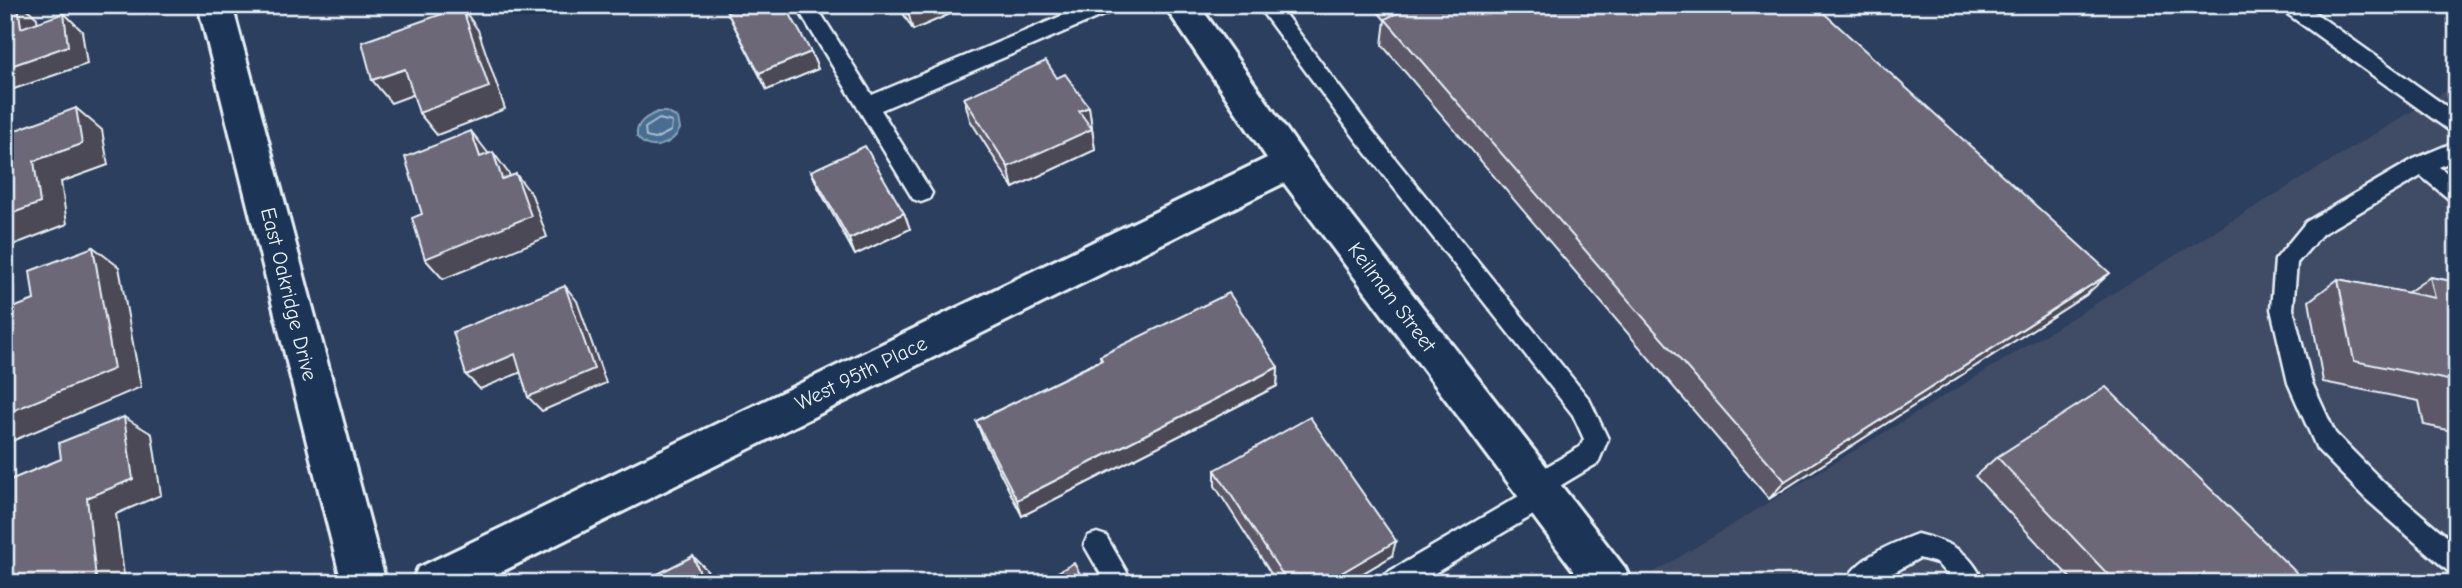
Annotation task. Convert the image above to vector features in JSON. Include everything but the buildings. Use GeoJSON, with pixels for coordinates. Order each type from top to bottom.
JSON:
{"type":"FeatureCollection","features":[{"type":"Feature","properties":{"kind":"street","name":"East Oakridge Drive"},"geometry":{"type":"LineString","coordinates":[[215,5],[364,583]]}},
{"type":"Feature","properties":{"kind":"street","name":"Keilman Street"},"geometry":{"type":"LineString","coordinates":[[1181,5],[1290,163],[1609,583]]}},
{"type":"Feature","properties":{"kind":"street","name":"West 95th Place"},"geometry":{"type":"LineString","coordinates":[[433,583],[1290,163]]}},
{"type":"Feature","properties":{"kind":"lane"},"geometry":{"type":"LineString","coordinates":[[868,106],[1108,5]]}},
{"type":"Feature","properties":{"kind":"lane"},"geometry":{"type":"LineString","coordinates":[[1266,5],[1364,135],[1581,407],[1596,439],[1588,455],[1540,491],[1394,583]]}},
{"type":"Feature","properties":{"kind":"lane"},"geometry":{"type":"LineString","coordinates":[[2289,5],[2457,125]]}},
{"type":"Feature","properties":{"kind":"lane"},"geometry":{"type":"LineString","coordinates":[[811,14],[921,193]]}},
{"type":"Feature","properties":{"kind":"lane"},"geometry":{"type":"LineString","coordinates":[[2457,149],[2422,165],[2315,228],[2286,260],[2282,309],[2300,383],[2326,441],[2375,491],[2457,562]]}},
{"type":"Feature","properties":{"kind":"lane"},"geometry":{"type":"LineString","coordinates":[[2422,165],[2457,193]]}},
{"type":"Feature","properties":{"kind":"lane"},"geometry":{"type":"LineString","coordinates":[[1097,545],[1120,583]]}},
{"type":"Feature","properties":{"kind":"lane"},"geometry":{"type":"LineString","coordinates":[[1858,583],[1869,572],[1917,546],[1945,553],[1971,583]]}},
{"type":"Feature","properties":{"kind":"shaded area"},"geometry":{"type":"Polygon","coordinates":[[[2457,84],[2457,583],[1660,583],[1653,573],[2457,84]]]}},
{"type":"Feature","properties":{"kind":"water"},"geometry":{"type":"Polygon","coordinates":[[[658,112],[666,112],[678,118],[680,129],[666,143],[648,145],[637,137],[638,128],[646,118],[658,112]]]}}]}
